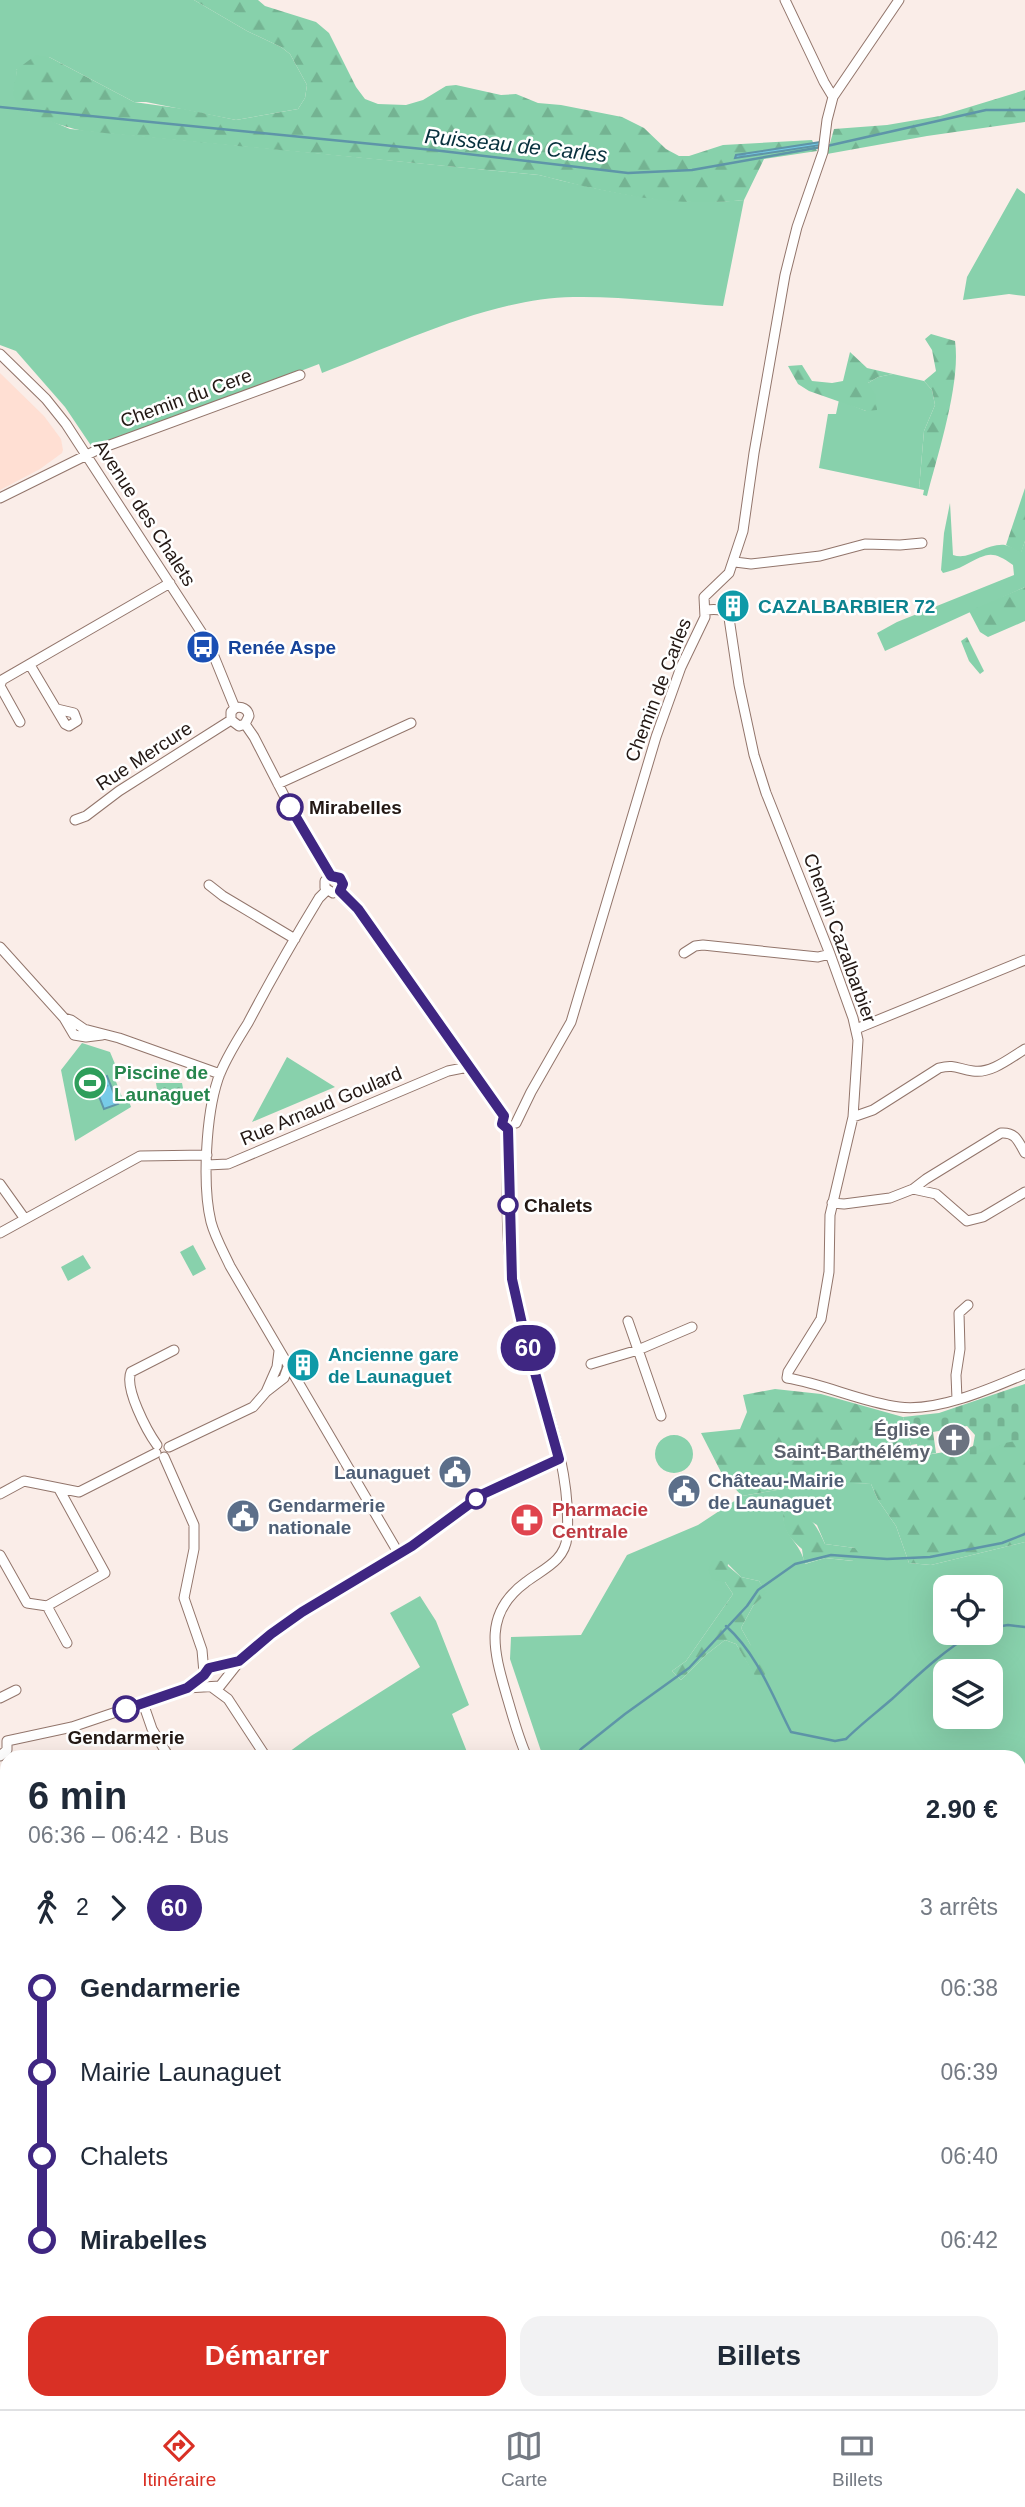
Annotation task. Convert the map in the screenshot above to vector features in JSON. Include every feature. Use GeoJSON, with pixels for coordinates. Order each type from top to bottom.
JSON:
{"type":"FeatureCollection","features":[{"type":"Feature","properties":{"kind":"street"},"geometry":{"type":"LineString","coordinates":[[785,0],[833,97],[899,0]]}},
{"type":"Feature","properties":{"kind":"street","name":"Chemin de Carles"},"geometry":{"type":"LineString","coordinates":[[512,1126],[571,1022],[656,737],[681,667],[702,625],[705,593],[724,580],[735,562],[743,531],[785,275],[797,227],[824,152],[824,135],[833,97]]}},
{"type":"Feature","properties":{"kind":"street","name":"Avenue des Chalets"},"geometry":{"type":"LineString","coordinates":[[0,354],[46,399],[170,583],[209,644],[235,708],[242,707],[247,710],[249,716],[245,724],[331,876],[340,878],[343,884],[340,891],[358,909],[505,1116],[502,1124],[512,1126],[512,1279],[559,1459],[568,1518],[565,1549],[560,1557],[514,1591],[500,1611],[495,1627],[496,1658],[524,1750]]}},
{"type":"Feature","properties":{"kind":"street","name":"Chemin du Cere"},"geometry":{"type":"LineString","coordinates":[[0,498],[85,455],[300,375]]}},
{"type":"Feature","properties":{"kind":"street"},"geometry":{"type":"LineString","coordinates":[[735,562],[751,564],[820,556],[864,544],[922,543]]}},
{"type":"Feature","properties":{"kind":"street"},"geometry":{"type":"LineString","coordinates":[[20,722],[0,686],[2,680],[170,583]]}},
{"type":"Feature","properties":{"kind":"street","name":"Chemin Cazalbarbier"},"geometry":{"type":"LineString","coordinates":[[705,610],[720,610],[729,618],[739,685],[754,755],[766,793],[830,954],[858,1040],[853,1117],[832,1203],[828,1232],[829,1272],[821,1319],[788,1372],[787,1378],[899,1407],[930,1406],[957,1399]]}},
{"type":"Feature","properties":{"kind":"street"},"geometry":{"type":"LineString","coordinates":[[30,665],[57,709]]}},
{"type":"Feature","properties":{"kind":"street"},"geometry":{"type":"LineString","coordinates":[[235,708],[231,712],[231,720],[236,725],[245,724]]}},
{"type":"Feature","properties":{"kind":"street","name":"Rue Mercure"},"geometry":{"type":"LineString","coordinates":[[75,820],[86,816],[119,791],[231,720]]}},
{"type":"Feature","properties":{"kind":"street"},"geometry":{"type":"LineString","coordinates":[[278,784],[411,723]]}},
{"type":"Feature","properties":{"kind":"street"},"geometry":{"type":"LineString","coordinates":[[331,876],[325,883],[327,890],[333,893],[340,891]]}},
{"type":"Feature","properties":{"kind":"street"},"geometry":{"type":"LineString","coordinates":[[209,885],[295,939]]}},
{"type":"Feature","properties":{"kind":"street"},"geometry":{"type":"LineString","coordinates":[[327,890],[319,898],[262,994],[220,1074],[211,1114],[207,1160],[209,1211],[216,1238],[230,1266],[399,1554]]}},
{"type":"Feature","properties":{"kind":"street"},"geometry":{"type":"LineString","coordinates":[[684,953],[695,946],[703,945],[818,957],[830,954]]}},
{"type":"Feature","properties":{"kind":"street"},"geometry":{"type":"LineString","coordinates":[[0,947],[64,1018],[77,1026],[130,1041],[220,1074]]}},
{"type":"Feature","properties":{"kind":"street"},"geometry":{"type":"LineString","coordinates":[[856,1029],[1025,960]]}},
{"type":"Feature","properties":{"kind":"street"},"geometry":{"type":"LineString","coordinates":[[853,1117],[873,1110],[939,1068],[951,1065],[983,1072],[1025,1049]]}},
{"type":"Feature","properties":{"kind":"street","name":"Rue Arnaud Goulard"},"geometry":{"type":"LineString","coordinates":[[448,1071],[461,1057]]}},
{"type":"Feature","properties":{"kind":"street","name":"Rue Arnaud Goulard"},"geometry":{"type":"LineString","coordinates":[[0,1233],[140,1156],[228,1164],[448,1071],[468,1067]]}},
{"type":"Feature","properties":{"kind":"street","name":"Chemin de Carles"},"geometry":{"type":"LineString","coordinates":[[505,1116],[531,1092]]}},
{"type":"Feature","properties":{"kind":"street"},"geometry":{"type":"LineString","coordinates":[[832,1203],[890,1198],[913,1189],[1001,1133],[1015,1136],[1025,1153]]}},
{"type":"Feature","properties":{"kind":"street"},"geometry":{"type":"LineString","coordinates":[[0,1184],[25,1219]]}},
{"type":"Feature","properties":{"kind":"street"},"geometry":{"type":"LineString","coordinates":[[913,1189],[936,1194],[967,1221],[983,1217],[1025,1192]]}},
{"type":"Feature","properties":{"kind":"street"},"geometry":{"type":"LineString","coordinates":[[968,1305],[960,1313],[957,1399],[1025,1374]]}},
{"type":"Feature","properties":{"kind":"street"},"geometry":{"type":"LineString","coordinates":[[628,1321],[661,1416]]}},
{"type":"Feature","properties":{"kind":"street"},"geometry":{"type":"LineString","coordinates":[[591,1364],[638,1350],[692,1327]]}},
{"type":"Feature","properties":{"kind":"street"},"geometry":{"type":"LineString","coordinates":[[174,1350],[131,1372],[130,1391],[194,1525],[194,1549],[184,1598],[202,1650],[204,1682],[228,1699],[261,1750]]}},
{"type":"Feature","properties":{"kind":"street"},"geometry":{"type":"LineString","coordinates":[[266,1392],[277,1367],[279,1351]]}},
{"type":"Feature","properties":{"kind":"street"},"geometry":{"type":"LineString","coordinates":[[0,1494],[24,1481],[79,1492],[159,1452],[169,1453],[169,1447],[253,1407],[284,1378],[288,1367]]}},
{"type":"Feature","properties":{"kind":"street"},"geometry":{"type":"LineString","coordinates":[[4,1738],[72,1727],[187,1688],[220,1686],[239,1661],[302,1612],[399,1554],[483,1494],[559,1459]]}},
{"type":"Feature","properties":{"kind":"street"},"geometry":{"type":"LineString","coordinates":[[0,1555],[27,1603],[47,1606],[105,1573],[59,1489]]}},
{"type":"Feature","properties":{"kind":"street"},"geometry":{"type":"LineString","coordinates":[[47,1606],[67,1643]]}},
{"type":"Feature","properties":{"kind":"street"},"geometry":{"type":"LineString","coordinates":[[202,1650],[222,1670],[228,1699]]}},
{"type":"Feature","properties":{"kind":"street"},"geometry":{"type":"LineString","coordinates":[[187,1688],[209,1668],[239,1661]]}},
{"type":"Feature","properties":{"kind":"street"},"geometry":{"type":"LineString","coordinates":[[0,1698],[16,1690]]}},
{"type":"Feature","properties":{"kind":"street"},"geometry":{"type":"LineString","coordinates":[[143,1703],[152,1729],[165,1750]]}},
{"type":"Feature","properties":{"kind":"shaded area"},"geometry":{"type":"Polygon","coordinates":[[[0,373],[44,416],[61,439],[63,450],[40,469],[0,490],[0,373]]]}},
{"type":"Feature","properties":{"kind":"green space"},"geometry":{"type":"Polygon","coordinates":[[[0,0],[194,0],[281,47],[290,54],[307,85],[305,98],[298,109],[236,120],[134,102],[49,57],[16,70],[17,81],[13,92],[26,110],[70,129],[539,175],[666,200],[744,200],[723,306],[592,297],[542,299],[510,305],[446,324],[322,373],[319,364],[94,450],[65,407],[16,351],[0,345],[0,0]]]}},
{"type":"Feature","properties":{"kind":"green space"},"geometry":{"type":"Polygon","coordinates":[[[194,0],[258,0],[265,6],[316,22],[329,33],[356,87],[365,99],[378,104],[406,105],[423,100],[446,86],[456,85],[501,95],[516,94],[538,103],[622,117],[644,128],[666,149],[679,156],[689,156],[723,145],[812,140],[817,151],[764,159],[744,200],[691,202],[615,193],[539,175],[84,131],[42,118],[21,106],[15,99],[13,92],[16,70],[36,55],[49,57],[134,102],[236,120],[298,109],[305,98],[307,85],[290,54],[194,0]]]}},
{"type":"Feature","properties":{"kind":"green space"},"geometry":{"type":"Polygon","coordinates":[[[1025,90],[1025,122],[827,154],[834,129],[887,125],[940,116],[1025,90]]]}},
{"type":"Feature","properties":{"kind":"green space"},"geometry":{"type":"Polygon","coordinates":[[[1017,188],[1025,194],[1025,296],[1009,294],[963,300],[967,277],[1017,188]]]}},
{"type":"Feature","properties":{"kind":"green space"},"geometry":{"type":"Polygon","coordinates":[[[931,334],[955,341],[956,358],[952,397],[927,496],[923,495],[924,490],[919,489],[924,431],[935,405],[932,390],[924,381],[936,371],[932,350],[925,339],[931,334]]]}},
{"type":"Feature","properties":{"kind":"green space"},"geometry":{"type":"Polygon","coordinates":[[[850,352],[867,368],[893,374],[878,377],[868,383],[876,395],[877,410],[866,411],[809,391],[798,384],[788,366],[802,365],[812,381],[843,381],[850,352]]]}},
{"type":"Feature","properties":{"kind":"green space"},"geometry":{"type":"Polygon","coordinates":[[[893,374],[924,381],[932,390],[935,405],[924,431],[919,489],[819,468],[828,414],[836,414],[839,400],[866,411],[868,383],[878,377],[893,374]]]}},
{"type":"Feature","properties":{"kind":"green space"},"geometry":{"type":"Polygon","coordinates":[[[1025,488],[1025,541],[1021,553],[1006,545],[1025,488]]]}},
{"type":"Feature","properties":{"kind":"green space"},"geometry":{"type":"Polygon","coordinates":[[[950,503],[953,555],[966,556],[998,545],[1021,552],[1025,541],[1025,587],[885,651],[877,633],[897,622],[1014,575],[1013,565],[994,555],[979,558],[943,573],[944,533],[950,503]]]}},
{"type":"Feature","properties":{"kind":"green space"},"geometry":{"type":"Polygon","coordinates":[[[1025,587],[1025,621],[988,637],[980,632],[969,611],[1025,587]]]}},
{"type":"Feature","properties":{"kind":"green space"},"geometry":{"type":"Polygon","coordinates":[[[967,637],[984,671],[980,674],[969,661],[961,641],[967,637]]]}},
{"type":"Feature","properties":{"kind":"green space","name":"Piscine de Launaguet"},"geometry":{"type":"Polygon","coordinates":[[[82,1043],[110,1052],[118,1071],[113,1074],[124,1102],[129,1101],[131,1107],[75,1141],[61,1070],[82,1043]]]}},
{"type":"Feature","properties":{"kind":"green space"},"geometry":{"type":"Polygon","coordinates":[[[287,1057],[335,1087],[252,1122],[287,1057]]]}},
{"type":"Feature","properties":{"kind":"green space"},"geometry":{"type":"Polygon","coordinates":[[[156,1083],[182,1083],[184,1094],[158,1095],[156,1083]]]}},
{"type":"Feature","properties":{"kind":"green space"},"geometry":{"type":"Polygon","coordinates":[[[193,1245],[206,1269],[193,1276],[180,1252],[193,1245]]]}},
{"type":"Feature","properties":{"kind":"green space"},"geometry":{"type":"Polygon","coordinates":[[[83,1255],[91,1268],[68,1281],[61,1267],[83,1255]]]}},
{"type":"Feature","properties":{"kind":"green space"},"geometry":{"type":"Polygon","coordinates":[[[1025,1384],[1025,1439],[1005,1443],[970,1457],[969,1448],[973,1446],[975,1435],[967,1426],[933,1432],[936,1453],[920,1456],[917,1444],[911,1445],[903,1417],[939,1413],[1025,1384]]]}},
{"type":"Feature","properties":{"kind":"green space"},"geometry":{"type":"Polygon","coordinates":[[[775,1389],[821,1394],[903,1417],[915,1459],[969,1448],[969,1451],[1025,1430],[1025,1542],[931,1565],[909,1563],[896,1526],[878,1500],[871,1484],[806,1487],[742,1496],[723,1476],[701,1433],[740,1429],[747,1412],[743,1395],[775,1389]]]}},
{"type":"Feature","properties":{"kind":"green space"},"geometry":{"type":"Polygon","coordinates":[[[674,1435],[687,1441],[693,1454],[687,1467],[674,1473],[661,1467],[655,1454],[661,1441],[674,1435]]]}},
{"type":"Feature","properties":{"kind":"green space"},"geometry":{"type":"Polygon","coordinates":[[[845,1483],[871,1484],[878,1500],[896,1526],[909,1563],[931,1565],[1025,1542],[1025,1750],[541,1750],[510,1659],[511,1637],[581,1635],[627,1555],[698,1525],[742,1496],[845,1483]],[[785,1505],[784,1524],[805,1564],[825,1558],[853,1561],[855,1548],[825,1544],[817,1525],[785,1505]],[[728,1564],[725,1582],[733,1594],[686,1661],[672,1671],[681,1680],[725,1640],[736,1644],[761,1684],[750,1644],[741,1628],[753,1606],[766,1593],[759,1581],[741,1577],[728,1564]]]}},
{"type":"Feature","properties":{"kind":"green space"},"geometry":{"type":"Polygon","coordinates":[[[784,1505],[810,1519],[825,1544],[855,1548],[860,1555],[854,1561],[825,1558],[804,1564],[802,1549],[786,1530],[783,1519],[784,1505]]]}},
{"type":"Feature","properties":{"kind":"green space"},"geometry":{"type":"Polygon","coordinates":[[[712,1560],[722,1561],[741,1577],[759,1581],[767,1593],[753,1606],[741,1628],[766,1672],[761,1686],[736,1644],[725,1640],[681,1680],[672,1671],[686,1661],[733,1594],[725,1582],[712,1580],[708,1570],[712,1560]]]}},
{"type":"Feature","properties":{"kind":"green space"},"geometry":{"type":"Polygon","coordinates":[[[420,1596],[436,1621],[469,1705],[452,1714],[466,1750],[292,1750],[420,1667],[390,1613],[420,1596]]]}},
{"type":"Feature","properties":{"kind":"water"},"geometry":{"type":"Polygon","coordinates":[[[821,142],[821,145],[735,158],[736,155],[821,142]]]}},
{"type":"Feature","properties":{"kind":"water"},"geometry":{"type":"Polygon","coordinates":[[[107,1076],[118,1104],[104,1109],[93,1081],[107,1076]]]}},
{"type":"Feature","properties":{"kind":"waterway","name":"Ruisseau de Carles"},"geometry":{"type":"LineString","coordinates":[[0,107],[433,150],[628,173],[692,170],[821,147]]}},
{"type":"Feature","properties":{"kind":"waterway","name":"Ruisseau de Carles"},"geometry":{"type":"LineString","coordinates":[[827,146],[986,110],[1025,110]]}},
{"type":"Feature","properties":{"kind":"waterway"},"geometry":{"type":"LineString","coordinates":[[580,1750],[689,1668],[747,1606],[758,1590],[795,1564],[831,1555],[887,1559],[930,1557],[1002,1543],[1025,1534]]}},
{"type":"Feature","properties":{"kind":"waterway"},"geometry":{"type":"LineString","coordinates":[[726,1626],[756,1663],[791,1732],[835,1741],[846,1739],[955,1645]]}},
{"type":"Feature","properties":{"kind":"waterway"},"geometry":{"type":"LineString","coordinates":[[1003,1626],[1025,1627]]}},
{"type":"Feature","properties":{"kind":"bus line","name":"60"},"geometry":{"type":"LineString","coordinates":[[126,1709],[187,1688],[209,1668],[239,1661],[302,1612],[412,1546],[483,1494],[559,1459],[513,1291],[510,1265],[508,1129],[502,1124],[504,1116],[358,909],[340,891],[342,881],[337,876],[331,876],[290,807]]}},
{"type":"Feature","properties":{"kind":"place","name":"CAZALBARBIER 72"},"geometry":{"type":"Point","coordinates":[733,606]}},
{"type":"Feature","properties":{"kind":"place","name":"Renée Aspe"},"geometry":{"type":"Point","coordinates":[203,647]}},
{"type":"Feature","properties":{"kind":"place","name":"Mirabelles"},"geometry":{"type":"Point","coordinates":[290,807]}},
{"type":"Feature","properties":{"kind":"place","name":"Piscine de Launaguet"},"geometry":{"type":"Point","coordinates":[90,1083]}},
{"type":"Feature","properties":{"kind":"place","name":"Chalets"},"geometry":{"type":"Point","coordinates":[508,1205]}},
{"type":"Feature","properties":{"kind":"place","name":"Ancienne gare de Launaguet"},"geometry":{"type":"Point","coordinates":[303,1365]}},
{"type":"Feature","properties":{"kind":"place","name":"Église Saint-Barthélémy"},"geometry":{"type":"Point","coordinates":[954,1440]}},
{"type":"Feature","properties":{"kind":"place","name":"Launaguet"},"geometry":{"type":"Point","coordinates":[455,1472]}},
{"type":"Feature","properties":{"kind":"place","name":"Château-Mairie de Launaguet"},"geometry":{"type":"Point","coordinates":[684,1491]}},
{"type":"Feature","properties":{"kind":"place","name":"Gendarmerie nationale"},"geometry":{"type":"Point","coordinates":[243,1516]}},
{"type":"Feature","properties":{"kind":"place","name":"Pharmacie Centrale"},"geometry":{"type":"Point","coordinates":[527,1520]}},
{"type":"Feature","properties":{"kind":"place","name":"Gendarmerie"},"geometry":{"type":"Point","coordinates":[126,1709]}}]}
